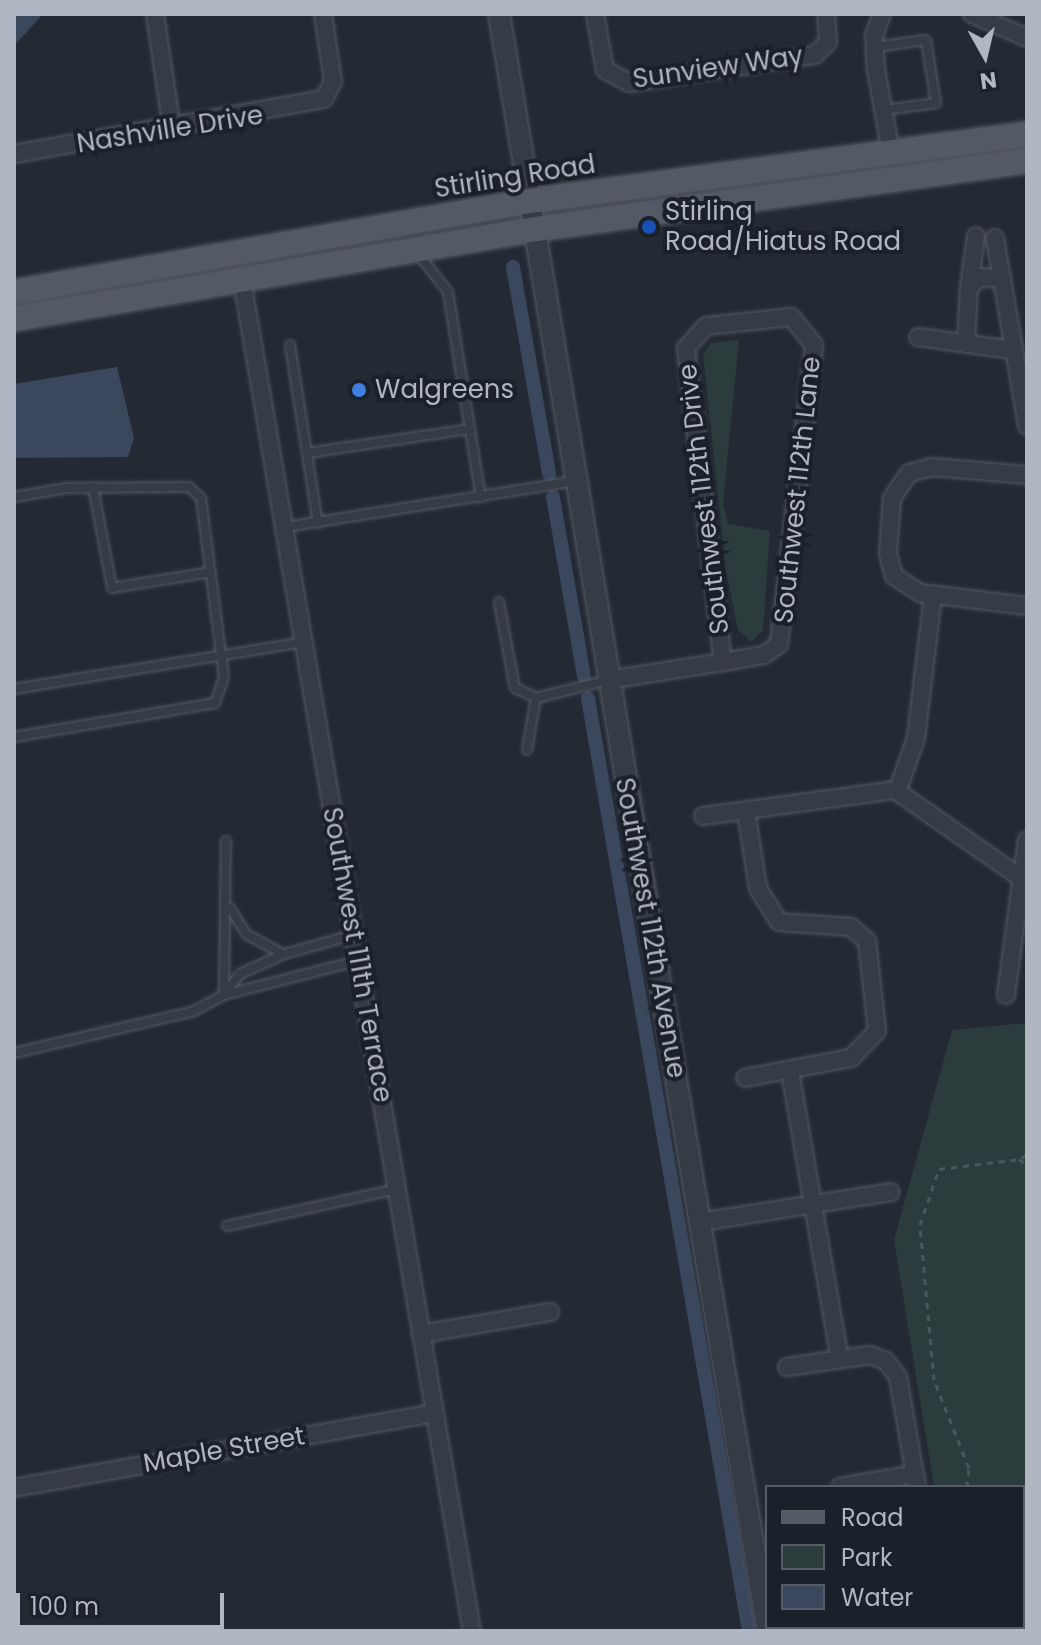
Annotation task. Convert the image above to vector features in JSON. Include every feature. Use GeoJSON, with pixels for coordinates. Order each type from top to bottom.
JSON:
{"type":"FeatureCollection","features":[{"type":"Feature","properties":{"kind":"main road","name":"Stirling Road"},"geometry":{"type":"LineString","coordinates":[[14,292],[530,201],[1027,134]]}},
{"type":"Feature","properties":{"kind":"main road"},"geometry":{"type":"LineString","coordinates":[[14,319],[536,229],[1027,161]]}},
{"type":"Feature","properties":{"kind":"street"},"geometry":{"type":"LineString","coordinates":[[155,14],[172,129]]}},
{"type":"Feature","properties":{"kind":"street","name":"Nashville Drive"},"geometry":{"type":"LineString","coordinates":[[14,154],[172,129],[324,99],[333,81],[323,14]]}},
{"type":"Feature","properties":{"kind":"street","name":"Southwest 112th Avenue"},"geometry":{"type":"LineString","coordinates":[[499,14],[765,1616]]}},
{"type":"Feature","properties":{"kind":"street","name":"Sunview Way"},"geometry":{"type":"LineString","coordinates":[[595,14],[612,78],[636,82],[822,50],[830,32],[826,14]]}},
{"type":"Feature","properties":{"kind":"street"},"geometry":{"type":"LineString","coordinates":[[882,14],[875,47],[891,153]]}},
{"type":"Feature","properties":{"kind":"street"},"geometry":{"type":"LineString","coordinates":[[972,14],[1027,38]]}},
{"type":"Feature","properties":{"kind":"street"},"geometry":{"type":"LineString","coordinates":[[966,344],[976,236]]}},
{"type":"Feature","properties":{"kind":"street"},"geometry":{"type":"LineString","coordinates":[[995,238],[1027,426]]}},
{"type":"Feature","properties":{"kind":"street"},"geometry":{"type":"LineString","coordinates":[[969,287],[981,277],[1002,279]]}},
{"type":"Feature","properties":{"kind":"street","name":"Southwest 111th Terrace"},"geometry":{"type":"LineString","coordinates":[[242,280],[472,1631]]}},
{"type":"Feature","properties":{"kind":"street","name":"Southwest 112th Lane"},"geometry":{"type":"LineString","coordinates":[[690,338],[706,326],[778,316],[807,328],[812,369],[783,634],[773,651],[723,662]]}},
{"type":"Feature","properties":{"kind":"street"},"geometry":{"type":"LineString","coordinates":[[918,337],[1013,350]]}},
{"type":"Feature","properties":{"kind":"street","name":"Southwest 112th Drive"},"geometry":{"type":"LineString","coordinates":[[690,338],[685,356],[723,662]]}},
{"type":"Feature","properties":{"kind":"street"},"geometry":{"type":"LineString","coordinates":[[1027,475],[932,467],[902,479],[892,498],[888,554],[894,576],[933,595],[1027,606]]}},
{"type":"Feature","properties":{"kind":"street"},"geometry":{"type":"LineString","coordinates":[[896,791],[916,738],[933,595]]}},
{"type":"Feature","properties":{"kind":"street"},"geometry":{"type":"LineString","coordinates":[[608,680],[723,662]]}},
{"type":"Feature","properties":{"kind":"street"},"geometry":{"type":"LineString","coordinates":[[703,816],[896,791],[1025,882]]}},
{"type":"Feature","properties":{"kind":"street"},"geometry":{"type":"LineString","coordinates":[[745,1078],[851,1058],[877,1031],[875,958],[851,927],[794,928],[765,907],[746,811]]}},
{"type":"Feature","properties":{"kind":"street"},"geometry":{"type":"LineString","coordinates":[[1006,995],[1025,882],[1027,840]]}},
{"type":"Feature","properties":{"kind":"street"},"geometry":{"type":"LineString","coordinates":[[790,1071],[840,1359]]}},
{"type":"Feature","properties":{"kind":"street"},"geometry":{"type":"LineString","coordinates":[[700,1222],[891,1192]]}},
{"type":"Feature","properties":{"kind":"street"},"geometry":{"type":"LineString","coordinates":[[421,1334],[550,1312]]}},
{"type":"Feature","properties":{"kind":"street"},"geometry":{"type":"LineString","coordinates":[[787,1367],[870,1355],[886,1361],[898,1377],[916,1481],[865,1485]]}},
{"type":"Feature","properties":{"kind":"street","name":"Maple Street"},"geometry":{"type":"LineString","coordinates":[[14,1488],[434,1413]]}},
{"type":"Feature","properties":{"kind":"lane"},"geometry":{"type":"LineString","coordinates":[[875,47],[926,40],[936,103],[884,110]]}},
{"type":"Feature","properties":{"kind":"lane"},"geometry":{"type":"LineString","coordinates":[[414,250],[442,279],[452,318],[481,497]]}},
{"type":"Feature","properties":{"kind":"lane"},"geometry":{"type":"LineString","coordinates":[[290,345],[318,523]]}},
{"type":"Feature","properties":{"kind":"lane"},"geometry":{"type":"LineString","coordinates":[[307,453],[470,429]]}},
{"type":"Feature","properties":{"kind":"lane"},"geometry":{"type":"LineString","coordinates":[[284,527],[575,481]]}},
{"type":"Feature","properties":{"kind":"lane"},"geometry":{"type":"LineString","coordinates":[[14,497],[93,487],[189,487],[201,498],[222,656],[215,703],[14,737]]}},
{"type":"Feature","properties":{"kind":"lane"},"geometry":{"type":"LineString","coordinates":[[93,487],[112,588],[211,572]]}},
{"type":"Feature","properties":{"kind":"lane"},"geometry":{"type":"LineString","coordinates":[[499,602],[515,688],[536,698],[608,680]]}},
{"type":"Feature","properties":{"kind":"lane"},"geometry":{"type":"LineString","coordinates":[[14,689],[303,642]]}},
{"type":"Feature","properties":{"kind":"lane"},"geometry":{"type":"LineString","coordinates":[[527,750],[536,698]]}},
{"type":"Feature","properties":{"kind":"lane"},"geometry":{"type":"LineString","coordinates":[[224,995],[229,908],[226,841]]}},
{"type":"Feature","properties":{"kind":"lane"},"geometry":{"type":"LineString","coordinates":[[229,908],[246,934],[284,954]]}},
{"type":"Feature","properties":{"kind":"lane"},"geometry":{"type":"LineString","coordinates":[[224,995],[240,974],[284,954],[353,935]]}},
{"type":"Feature","properties":{"kind":"lane"},"geometry":{"type":"LineString","coordinates":[[14,1053],[194,1011],[224,995],[358,961]]}},
{"type":"Feature","properties":{"kind":"lane"},"geometry":{"type":"LineString","coordinates":[[227,1226],[396,1188]]}},
{"type":"Feature","properties":{"kind":"path"},"geometry":{"type":"LineString","coordinates":[[967,1485],[969,1468],[934,1380],[920,1225],[939,1169],[1019,1159],[1027,1155]]}},
{"type":"Feature","properties":{"kind":"path"},"geometry":{"type":"LineString","coordinates":[[1019,1159],[1027,1165]]}},
{"type":"Feature","properties":{"kind":"green space"},"geometry":{"type":"Polygon","coordinates":[[[739,340],[723,503],[728,524],[770,531],[763,630],[751,642],[738,630],[726,571],[703,355],[711,343],[739,340]]]}},
{"type":"Feature","properties":{"kind":"green space"},"geometry":{"type":"Polygon","coordinates":[[[1027,1023],[1027,1631],[957,1631],[1025,1629],[1025,1485],[934,1485],[894,1240],[952,1030],[1027,1023]]]}},
{"type":"Feature","properties":{"kind":"water"},"geometry":{"type":"Polygon","coordinates":[[[14,14],[43,14],[14,46],[14,14]]]}},
{"type":"Feature","properties":{"kind":"water"},"geometry":{"type":"Polygon","coordinates":[[[117,367],[134,438],[128,457],[14,458],[14,384],[117,367]]]}},
{"type":"Feature","properties":{"kind":"waterway"},"geometry":{"type":"LineString","coordinates":[[513,267],[549,474]]}},
{"type":"Feature","properties":{"kind":"waterway"},"geometry":{"type":"LineString","coordinates":[[553,497],[584,676]]}},
{"type":"Feature","properties":{"kind":"waterway"},"geometry":{"type":"LineString","coordinates":[[588,698],[749,1631]]}},
{"type":"Feature","properties":{"kind":"place","name":"Stirling Road/Hiatus Road"},"geometry":{"type":"Point","coordinates":[649,227]}},
{"type":"Feature","properties":{"kind":"place","name":"Walgreens"},"geometry":{"type":"Point","coordinates":[359,390]}}]}
